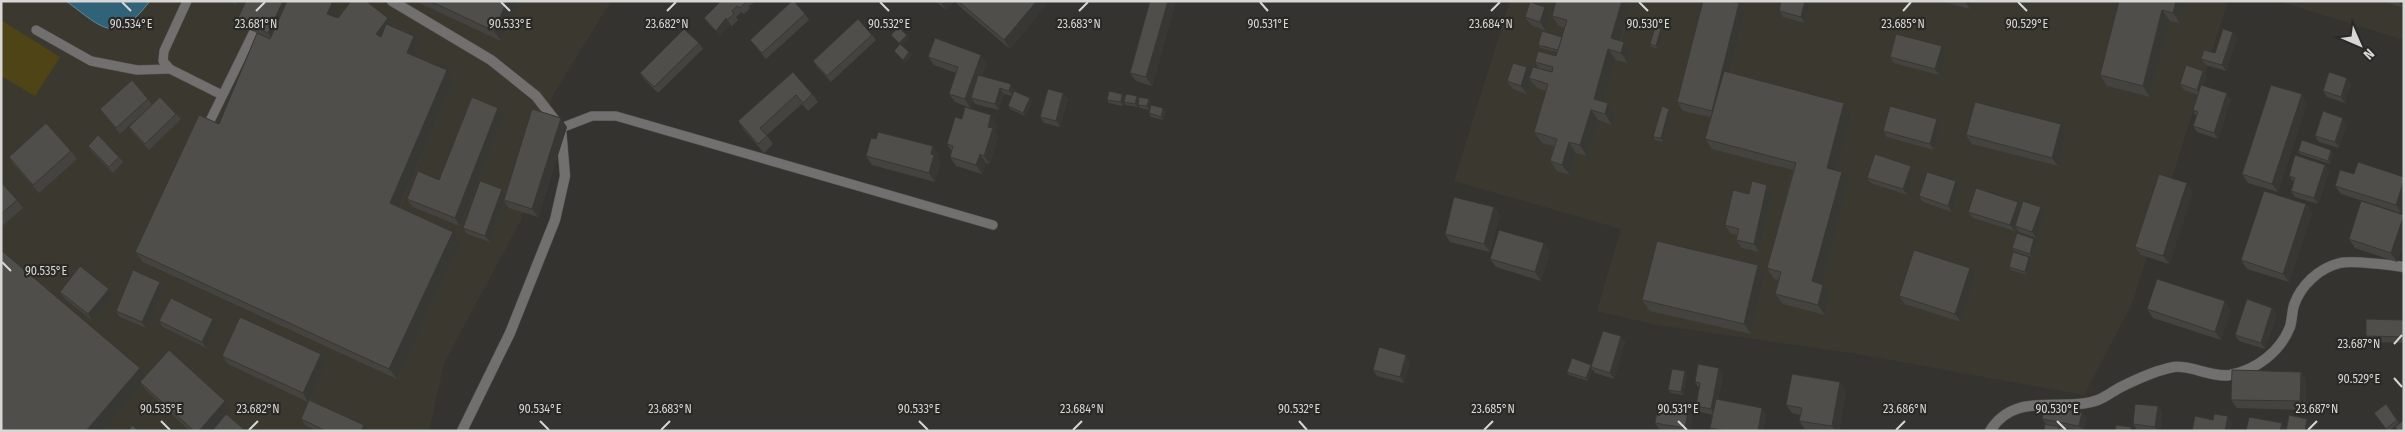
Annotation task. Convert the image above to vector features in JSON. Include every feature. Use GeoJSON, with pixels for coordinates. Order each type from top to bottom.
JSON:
{"type":"FeatureCollection","features":[{"type":"Feature","properties":{"kind":"street"},"geometry":{"type":"LineString","coordinates":[[392,1],[491,60],[536,96],[562,128],[565,176],[555,220],[510,333],[462,431]]}},
{"type":"Feature","properties":{"kind":"street"},"geometry":{"type":"LineString","coordinates":[[1990,431],[2010,413],[2027,405],[2076,404],[2098,400],[2129,384],[2176,367],[2228,375],[2257,367],[2276,348],[2290,327],[2294,305],[2305,284],[2326,268],[2341,262],[2404,267]]}},
{"type":"Feature","properties":{"kind":"lane"},"geometry":{"type":"LineString","coordinates":[[187,1],[164,51],[163,61],[170,69],[222,95]]}},
{"type":"Feature","properties":{"kind":"lane"},"geometry":{"type":"LineString","coordinates":[[201,138],[269,1]]}},
{"type":"Feature","properties":{"kind":"lane"},"geometry":{"type":"LineString","coordinates":[[36,30],[91,61],[137,70],[170,69]]}},
{"type":"Feature","properties":{"kind":"lane"},"geometry":{"type":"LineString","coordinates":[[562,128],[592,116],[616,116],[993,225]]}},
{"type":"Feature","properties":{"kind":"shaded area"},"geometry":{"type":"Polygon","coordinates":[[[1,1],[611,1],[553,95],[521,220],[444,363],[429,431],[1,431],[1,1]]]}},
{"type":"Feature","properties":{"kind":"shaded area"},"geometry":{"type":"Polygon","coordinates":[[[1510,1],[2228,1],[2132,304],[2084,395],[1858,354],[1657,325],[1597,311],[1621,229],[1454,181],[1510,1]]]}},
{"type":"Feature","properties":{"kind":"shaded area"},"geometry":{"type":"Polygon","coordinates":[[[2284,1],[2404,1],[2404,40],[2284,3],[2284,1]]]}},
{"type":"Feature","properties":{"kind":"shaded area"},"geometry":{"type":"Polygon","coordinates":[[[1,20],[60,57],[35,96],[1,76],[1,20]]]}},
{"type":"Feature","properties":{"kind":"water"},"geometry":{"type":"Polygon","coordinates":[[[66,1],[150,1],[127,24],[118,28],[109,28],[90,19],[66,1]]]}},
{"type":"Feature","properties":{"kind":"building"},"geometry":{"type":"Polygon","coordinates":[[[246,1],[283,1],[268,33],[238,18],[246,1]]]}},
{"type":"Feature","properties":{"kind":"building"},"geometry":{"type":"Polygon","coordinates":[[[287,1],[333,1],[327,14],[338,18],[351,1],[366,1],[388,18],[376,34],[381,37],[386,24],[414,36],[407,53],[447,70],[390,203],[453,232],[389,369],[135,252],[199,115],[219,124],[257,33],[270,39],[287,1]]]}},
{"type":"Feature","properties":{"kind":"building"},"geometry":{"type":"Polygon","coordinates":[[[430,1],[507,1],[494,31],[430,1]]]}},
{"type":"Feature","properties":{"kind":"building"},"geometry":{"type":"Polygon","coordinates":[[[721,1],[746,2],[740,8],[737,6],[732,11],[734,14],[727,20],[726,18],[716,31],[704,18],[721,1]]]}},
{"type":"Feature","properties":{"kind":"building"},"geometry":{"type":"Polygon","coordinates":[[[792,1],[805,14],[762,53],[750,40],[792,1]]]}},
{"type":"Feature","properties":{"kind":"building"},"geometry":{"type":"Polygon","coordinates":[[[958,1],[1037,1],[1004,40],[958,1]]]}},
{"type":"Feature","properties":{"kind":"building"},"geometry":{"type":"Polygon","coordinates":[[[1150,1],[1168,1],[1146,77],[1130,73],[1150,1]]]}},
{"type":"Feature","properties":{"kind":"building"},"geometry":{"type":"Polygon","coordinates":[[[1556,1],[1622,1],[1611,38],[1624,42],[1621,53],[1608,49],[1594,99],[1608,103],[1605,114],[1591,110],[1580,145],[1569,142],[1562,165],[1550,161],[1557,139],[1534,132],[1548,84],[1529,78],[1533,67],[1552,72],[1553,67],[1535,62],[1538,51],[1556,56],[1567,20],[1552,16],[1556,1]]]}},
{"type":"Feature","properties":{"kind":"building"},"geometry":{"type":"Polygon","coordinates":[[[1703,1],[1731,1],[1739,3],[1712,111],[1677,102],[1703,1]]]}},
{"type":"Feature","properties":{"kind":"building"},"geometry":{"type":"Polygon","coordinates":[[[1781,1],[1805,1],[1801,17],[1779,11],[1781,1]]]}},
{"type":"Feature","properties":{"kind":"building"},"geometry":{"type":"Polygon","coordinates":[[[2119,1],[2176,1],[2173,13],[2162,10],[2143,86],[2100,75],[2119,1]]]}},
{"type":"Feature","properties":{"kind":"building"},"geometry":{"type":"Polygon","coordinates":[[[1530,2],[1545,7],[1540,22],[1525,17],[1530,2]]]}},
{"type":"Feature","properties":{"kind":"building"},"geometry":{"type":"Polygon","coordinates":[[[858,19],[872,35],[827,76],[813,61],[858,19]]]}},
{"type":"Feature","properties":{"kind":"building"},"geometry":{"type":"Polygon","coordinates":[[[898,27],[907,35],[899,43],[891,35],[898,27]]]}},
{"type":"Feature","properties":{"kind":"building"},"geometry":{"type":"Polygon","coordinates":[[[1655,27],[1661,29],[1656,46],[1650,44],[1655,27]]]}},
{"type":"Feature","properties":{"kind":"building"},"geometry":{"type":"Polygon","coordinates":[[[684,29],[699,43],[654,87],[640,73],[684,29]]]}},
{"type":"Feature","properties":{"kind":"building"},"geometry":{"type":"Polygon","coordinates":[[[2223,29],[2233,32],[2222,65],[2201,59],[2204,50],[2215,53],[2223,29]]]}},
{"type":"Feature","properties":{"kind":"building"},"geometry":{"type":"Polygon","coordinates":[[[1542,31],[1562,37],[1558,50],[1538,45],[1542,31]]]}},
{"type":"Feature","properties":{"kind":"building"},"geometry":{"type":"Polygon","coordinates":[[[1896,34],[1942,46],[1935,69],[1890,57],[1896,34]]]}},
{"type":"Feature","properties":{"kind":"building"},"geometry":{"type":"Polygon","coordinates":[[[935,38],[981,55],[965,99],[949,94],[958,67],[928,57],[935,38]]]}},
{"type":"Feature","properties":{"kind":"building"},"geometry":{"type":"Polygon","coordinates":[[[900,44],[909,52],[903,60],[894,51],[900,44]]]}},
{"type":"Feature","properties":{"kind":"building"},"geometry":{"type":"Polygon","coordinates":[[[1513,63],[1527,67],[1521,86],[1507,81],[1513,63]]]}},
{"type":"Feature","properties":{"kind":"building"},"geometry":{"type":"Polygon","coordinates":[[[2186,65],[2203,71],[2197,90],[2180,84],[2186,65]]]}},
{"type":"Feature","properties":{"kind":"building"},"geometry":{"type":"Polygon","coordinates":[[[1724,71],[1844,103],[1827,168],[1842,172],[1812,281],[1823,285],[1818,305],[1775,294],[1781,272],[1767,268],[1796,163],[1705,139],[1724,71]]]}},
{"type":"Feature","properties":{"kind":"building"},"geometry":{"type":"Polygon","coordinates":[[[793,72],[812,94],[803,103],[796,95],[760,128],[767,136],[758,144],[738,121],[793,72]]]}},
{"type":"Feature","properties":{"kind":"building"},"geometry":{"type":"Polygon","coordinates":[[[2329,72],[2347,78],[2341,97],[2323,91],[2329,72]]]}},
{"type":"Feature","properties":{"kind":"building"},"geometry":{"type":"Polygon","coordinates":[[[978,75],[1011,84],[1009,91],[1000,88],[995,104],[971,98],[978,75]]]}},
{"type":"Feature","properties":{"kind":"building"},"geometry":{"type":"Polygon","coordinates":[[[132,80],[148,99],[116,128],[100,109],[132,80]]]}},
{"type":"Feature","properties":{"kind":"building"},"geometry":{"type":"Polygon","coordinates":[[[2201,85],[2227,93],[2214,133],[2193,126],[2198,112],[2193,110],[2201,85]]]}},
{"type":"Feature","properties":{"kind":"building"},"geometry":{"type":"Polygon","coordinates":[[[2271,85],[2302,94],[2272,184],[2242,174],[2271,85]]]}},
{"type":"Feature","properties":{"kind":"building"},"geometry":{"type":"Polygon","coordinates":[[[1048,89],[1063,93],[1056,121],[1040,117],[1048,89]]]}},
{"type":"Feature","properties":{"kind":"building"},"geometry":{"type":"Polygon","coordinates":[[[1014,91],[1030,98],[1023,113],[1008,106],[1014,91]]]}},
{"type":"Feature","properties":{"kind":"building"},"geometry":{"type":"Polygon","coordinates":[[[1109,91],[1122,94],[1121,102],[1107,100],[1109,91]]]}},
{"type":"Feature","properties":{"kind":"building"},"geometry":{"type":"Polygon","coordinates":[[[1126,94],[1137,96],[1135,104],[1124,102],[1126,94]]]}},
{"type":"Feature","properties":{"kind":"building"},"geometry":{"type":"Polygon","coordinates":[[[160,97],[176,114],[145,144],[129,127],[160,97]]]}},
{"type":"Feature","properties":{"kind":"building"},"geometry":{"type":"Polygon","coordinates":[[[472,97],[498,108],[455,218],[407,199],[418,171],[439,180],[472,97]]]}},
{"type":"Feature","properties":{"kind":"building"},"geometry":{"type":"Polygon","coordinates":[[[1139,97],[1149,99],[1147,106],[1138,105],[1139,97]]]}},
{"type":"Feature","properties":{"kind":"building"},"geometry":{"type":"Polygon","coordinates":[[[1975,102],[2061,124],[2052,158],[1966,135],[1975,102]]]}},
{"type":"Feature","properties":{"kind":"building"},"geometry":{"type":"Polygon","coordinates":[[[1151,105],[1163,108],[1161,117],[1149,113],[1151,105]]]}},
{"type":"Feature","properties":{"kind":"building"},"geometry":{"type":"Polygon","coordinates":[[[1662,106],[1669,109],[1661,138],[1653,137],[1662,106]]]}},
{"type":"Feature","properties":{"kind":"building"},"geometry":{"type":"Polygon","coordinates":[[[1890,106],[1937,119],[1930,144],[1883,131],[1890,106]]]}},
{"type":"Feature","properties":{"kind":"building"},"geometry":{"type":"Polygon","coordinates":[[[965,107],[991,115],[988,127],[993,128],[984,156],[980,154],[976,165],[950,157],[953,146],[947,144],[955,117],[962,119],[965,107]]]}},
{"type":"Feature","properties":{"kind":"building"},"geometry":{"type":"Polygon","coordinates":[[[532,109],[561,118],[532,209],[504,200],[532,109]]]}},
{"type":"Feature","properties":{"kind":"building"},"geometry":{"type":"Polygon","coordinates":[[[2323,111],[2343,118],[2335,142],[2315,136],[2323,111]]]}},
{"type":"Feature","properties":{"kind":"building"},"geometry":{"type":"Polygon","coordinates":[[[46,123],[71,151],[33,185],[9,157],[46,123]]]}},
{"type":"Feature","properties":{"kind":"building"},"geometry":{"type":"Polygon","coordinates":[[[878,132],[933,146],[931,154],[934,155],[929,173],[866,156],[871,138],[876,139],[878,132]]]}},
{"type":"Feature","properties":{"kind":"building"},"geometry":{"type":"Polygon","coordinates":[[[98,135],[119,157],[109,167],[88,146],[98,135]]]}},
{"type":"Feature","properties":{"kind":"building"},"geometry":{"type":"Polygon","coordinates":[[[2302,140],[2331,150],[2328,161],[2298,151],[2302,140]]]}},
{"type":"Feature","properties":{"kind":"building"},"geometry":{"type":"Polygon","coordinates":[[[1875,154],[1911,166],[1903,189],[1867,178],[1875,154]]]}},
{"type":"Feature","properties":{"kind":"building"},"geometry":{"type":"Polygon","coordinates":[[[2295,155],[2325,165],[2314,198],[2291,191],[2295,178],[2289,176],[2295,155]]]}},
{"type":"Feature","properties":{"kind":"building"},"geometry":{"type":"Polygon","coordinates":[[[2358,162],[2404,177],[2396,205],[2335,186],[2340,170],[2354,174],[2358,162]]]}},
{"type":"Feature","properties":{"kind":"building"},"geometry":{"type":"Polygon","coordinates":[[[1927,172],[1956,181],[1948,206],[1919,196],[1927,172]]]}},
{"type":"Feature","properties":{"kind":"building"},"geometry":{"type":"Polygon","coordinates":[[[2159,174],[2187,183],[2163,256],[2135,247],[2159,174]]]}},
{"type":"Feature","properties":{"kind":"building"},"geometry":{"type":"Polygon","coordinates":[[[480,181],[502,189],[485,236],[463,228],[480,181]]]}},
{"type":"Feature","properties":{"kind":"building"},"geometry":{"type":"Polygon","coordinates":[[[1752,181],[1767,185],[1754,244],[1736,240],[1739,229],[1725,225],[1733,190],[1749,194],[1752,181]]]}},
{"type":"Feature","properties":{"kind":"building"},"geometry":{"type":"Polygon","coordinates":[[[1,182],[17,200],[1,214],[1,182]]]}},
{"type":"Feature","properties":{"kind":"building"},"geometry":{"type":"Polygon","coordinates":[[[1976,188],[2018,202],[2010,225],[1968,212],[1976,188]]]}},
{"type":"Feature","properties":{"kind":"building"},"geometry":{"type":"Polygon","coordinates":[[[2264,191],[2306,204],[2283,274],[2241,260],[2264,191]]]}},
{"type":"Feature","properties":{"kind":"building"},"geometry":{"type":"Polygon","coordinates":[[[1454,197],[1494,207],[1484,244],[1445,234],[1454,197]]]}},
{"type":"Feature","properties":{"kind":"building"},"geometry":{"type":"Polygon","coordinates":[[[2023,201],[2041,207],[2032,232],[2015,226],[2023,201]]]}},
{"type":"Feature","properties":{"kind":"building"},"geometry":{"type":"Polygon","coordinates":[[[2361,201],[2404,215],[2391,253],[2349,239],[2361,201]]]}},
{"type":"Feature","properties":{"kind":"building"},"geometry":{"type":"Polygon","coordinates":[[[1499,230],[1544,243],[1535,272],[1490,259],[1499,230]]]}},
{"type":"Feature","properties":{"kind":"building"},"geometry":{"type":"Polygon","coordinates":[[[2017,233],[2034,239],[2030,254],[2012,248],[2017,233]]]}},
{"type":"Feature","properties":{"kind":"building"},"geometry":{"type":"Polygon","coordinates":[[[1657,241],[1758,265],[1744,324],[1642,300],[1657,241]]]}},
{"type":"Feature","properties":{"kind":"building"},"geometry":{"type":"Polygon","coordinates":[[[1,250],[140,368],[86,431],[1,431],[1,250]]]}},
{"type":"Feature","properties":{"kind":"building"},"geometry":{"type":"Polygon","coordinates":[[[1914,250],[1970,268],[1955,314],[1899,296],[1914,250]]]}},
{"type":"Feature","properties":{"kind":"building"},"geometry":{"type":"Polygon","coordinates":[[[2013,252],[2029,257],[2025,272],[2009,267],[2013,252]]]}},
{"type":"Feature","properties":{"kind":"building"},"geometry":{"type":"Polygon","coordinates":[[[80,266],[109,289],[88,314],[60,292],[80,266]]]}},
{"type":"Feature","properties":{"kind":"building"},"geometry":{"type":"Polygon","coordinates":[[[133,270],[160,282],[142,322],[116,311],[133,270]]]}},
{"type":"Feature","properties":{"kind":"building"},"geometry":{"type":"Polygon","coordinates":[[[2157,279],[2225,301],[2215,332],[2147,309],[2157,279]]]}},
{"type":"Feature","properties":{"kind":"building"},"geometry":{"type":"Polygon","coordinates":[[[171,298],[213,319],[202,342],[159,321],[171,298]]]}},
{"type":"Feature","properties":{"kind":"building"},"geometry":{"type":"Polygon","coordinates":[[[2247,299],[2272,308],[2261,343],[2235,335],[2247,299]]]}},
{"type":"Feature","properties":{"kind":"building"},"geometry":{"type":"Polygon","coordinates":[[[240,317],[321,354],[303,393],[222,356],[240,317]]]}},
{"type":"Feature","properties":{"kind":"building"},"geometry":{"type":"Polygon","coordinates":[[[2366,319],[2404,320],[2404,337],[2366,336],[2366,319]]]}},
{"type":"Feature","properties":{"kind":"building"},"geometry":{"type":"Polygon","coordinates":[[[1603,331],[1621,336],[1610,373],[1591,367],[1603,331]]]}},
{"type":"Feature","properties":{"kind":"building"},"geometry":{"type":"Polygon","coordinates":[[[1379,347],[1406,355],[1400,377],[1373,370],[1379,347]]]}},
{"type":"Feature","properties":{"kind":"building"},"geometry":{"type":"Polygon","coordinates":[[[169,350],[225,401],[199,431],[194,431],[140,382],[169,350]]]}},
{"type":"Feature","properties":{"kind":"building"},"geometry":{"type":"Polygon","coordinates":[[[1572,358],[1591,365],[1586,378],[1567,372],[1572,358]]]}},
{"type":"Feature","properties":{"kind":"building"},"geometry":{"type":"Polygon","coordinates":[[[1698,364],[1719,368],[1711,409],[1696,406],[1700,383],[1695,382],[1698,364]]]}},
{"type":"Feature","properties":{"kind":"building"},"geometry":{"type":"Polygon","coordinates":[[[1672,369],[1685,371],[1681,392],[1668,390],[1672,369]]]}},
{"type":"Feature","properties":{"kind":"building"},"geometry":{"type":"Polygon","coordinates":[[[2232,370],[2301,372],[2300,401],[2231,400],[2232,370]]]}},
{"type":"Feature","properties":{"kind":"building"},"geometry":{"type":"Polygon","coordinates":[[[1792,374],[1840,382],[1832,426],[1799,421],[1802,408],[1786,405],[1792,374]]]}},
{"type":"Feature","properties":{"kind":"building"},"geometry":{"type":"Polygon","coordinates":[[[1716,399],[1762,408],[1758,431],[1726,431],[1710,428],[1716,399]]]}},
{"type":"Feature","properties":{"kind":"building"},"geometry":{"type":"Polygon","coordinates":[[[309,400],[364,425],[361,431],[326,431],[301,419],[309,400]]]}},
{"type":"Feature","properties":{"kind":"building"},"geometry":{"type":"Polygon","coordinates":[[[2135,404],[2158,406],[2155,427],[2133,424],[2135,404]]]}},
{"type":"Feature","properties":{"kind":"building"},"geometry":{"type":"Polygon","coordinates":[[[2386,404],[2397,420],[2386,429],[2374,413],[2386,404]]]}},
{"type":"Feature","properties":{"kind":"building"},"geometry":{"type":"Polygon","coordinates":[[[1658,405],[1688,411],[1685,428],[1655,423],[1658,405]]]}},
{"type":"Feature","properties":{"kind":"building"},"geometry":{"type":"Polygon","coordinates":[[[2044,405],[2082,412],[2079,426],[2042,419],[2044,405]]]}},
{"type":"Feature","properties":{"kind":"building"},"geometry":{"type":"Polygon","coordinates":[[[226,414],[246,431],[212,431],[226,414]]]}},
{"type":"Feature","properties":{"kind":"building"},"geometry":{"type":"Polygon","coordinates":[[[2214,414],[2228,416],[2225,431],[2192,431],[2195,416],[2213,420],[2214,414]]]}},
{"type":"Feature","properties":{"kind":"building"},"geometry":{"type":"Polygon","coordinates":[[[2289,415],[2307,419],[2305,431],[2286,431],[2289,415]]]}},
{"type":"Feature","properties":{"kind":"building"},"geometry":{"type":"Polygon","coordinates":[[[2249,417],[2282,423],[2280,431],[2246,431],[2249,417]]]}},
{"type":"Feature","properties":{"kind":"building"},"geometry":{"type":"Polygon","coordinates":[[[2404,420],[2404,431],[2398,431],[2395,427],[2404,420]]]}},
{"type":"Feature","properties":{"kind":"building"},"geometry":{"type":"Polygon","coordinates":[[[2045,424],[2059,427],[2059,431],[2044,431],[2045,424]]]}},
{"type":"Feature","properties":{"kind":"building"},"geometry":{"type":"Polygon","coordinates":[[[132,425],[139,431],[128,431],[132,425]]]}},
{"type":"Feature","properties":{"kind":"building"},"geometry":{"type":"Polygon","coordinates":[[[2116,425],[2131,427],[2131,431],[2115,431],[2116,425]]]}},
{"type":"Feature","properties":{"kind":"building"},"geometry":{"type":"Polygon","coordinates":[[[2059,427],[2080,431],[2059,431],[2059,427]]]}}]}
